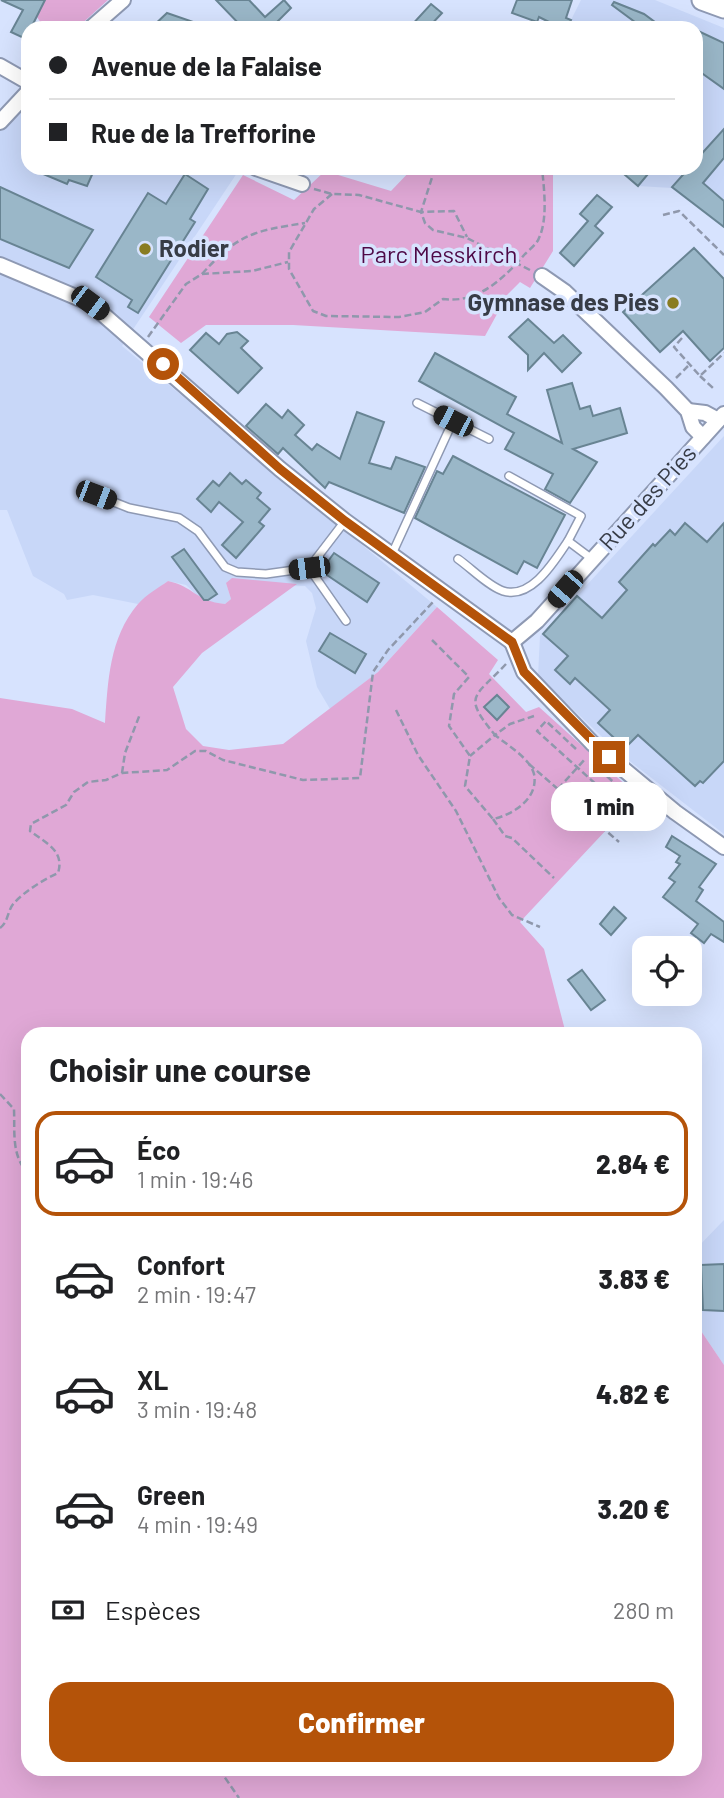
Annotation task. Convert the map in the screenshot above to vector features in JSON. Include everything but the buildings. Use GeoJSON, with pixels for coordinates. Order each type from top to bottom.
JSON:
{"type":"FeatureCollection","features":[{"type":"Feature","properties":{"kind":"main road"},"geometry":{"type":"LineString","coordinates":[[702,0],[724,8]]}},
{"type":"Feature","properties":{"kind":"street"},"geometry":{"type":"LineString","coordinates":[[99,21],[123,0]]}},
{"type":"Feature","properties":{"kind":"street"},"geometry":{"type":"LineString","coordinates":[[0,66],[21,78]]}},
{"type":"Feature","properties":{"kind":"street"},"geometry":{"type":"LineString","coordinates":[[0,122],[21,100]]}},
{"type":"Feature","properties":{"kind":"street"},"geometry":{"type":"LineString","coordinates":[[276,175],[302,184]]}},
{"type":"Feature","properties":{"kind":"street"},"geometry":{"type":"LineString","coordinates":[[0,265],[90,303],[280,469],[345,521],[512,642],[524,672],[592,743],[675,812],[724,847]]}},
{"type":"Feature","properties":{"kind":"street"},"geometry":{"type":"LineString","coordinates":[[542,276],[565,292],[666,388],[688,411],[693,427],[703,437]]}},
{"type":"Feature","properties":{"kind":"street"},"geometry":{"type":"LineString","coordinates":[[688,411],[721,417]]}},
{"type":"Feature","properties":{"kind":"street","name":"Rue des Pies"},"geometry":{"type":"LineString","coordinates":[[512,642],[537,621],[721,417]]}},
{"type":"Feature","properties":{"kind":"lane"},"geometry":{"type":"LineString","coordinates":[[417,403],[489,439]]}},
{"type":"Feature","properties":{"kind":"lane"},"geometry":{"type":"LineString","coordinates":[[392,554],[453,421]]}},
{"type":"Feature","properties":{"kind":"lane"},"geometry":{"type":"LineString","coordinates":[[458,559],[503,591],[513,591],[540,581],[568,541],[580,516],[509,475]]}},
{"type":"Feature","properties":{"kind":"lane"},"geometry":{"type":"LineString","coordinates":[[96,495],[129,508],[179,519],[198,531],[225,567],[237,572],[266,574],[309,568],[345,521]]}},
{"type":"Feature","properties":{"kind":"lane"},"geometry":{"type":"LineString","coordinates":[[568,541],[592,559]]}},
{"type":"Feature","properties":{"kind":"lane"},"geometry":{"type":"LineString","coordinates":[[309,568],[346,621]]}},
{"type":"Feature","properties":{"kind":"path"},"geometry":{"type":"LineString","coordinates":[[433,175],[421,212],[425,223],[432,230],[467,238],[542,276]]}},
{"type":"Feature","properties":{"kind":"path"},"geometry":{"type":"LineString","coordinates":[[332,194],[314,209],[306,222],[289,252],[289,269],[313,311],[326,316],[399,317],[425,312],[443,299],[456,301],[471,298],[493,285],[518,263],[539,239],[544,192],[543,175]]}},
{"type":"Feature","properties":{"kind":"path"},"geometry":{"type":"LineString","coordinates":[[302,184],[332,194],[359,195],[421,212],[454,211],[467,238]]}},
{"type":"Feature","properties":{"kind":"path"},"geometry":{"type":"LineString","coordinates":[[663,215],[679,211],[724,255]]}},
{"type":"Feature","properties":{"kind":"path"},"geometry":{"type":"LineString","coordinates":[[146,340],[186,284],[202,274],[225,248],[244,236],[306,222]]}},
{"type":"Feature","properties":{"kind":"path"},"geometry":{"type":"LineString","coordinates":[[202,274],[252,271],[288,262]]}},
{"type":"Feature","properties":{"kind":"path"},"geometry":{"type":"LineString","coordinates":[[682,338],[674,347],[713,388]]}},
{"type":"Feature","properties":{"kind":"path"},"geometry":{"type":"LineString","coordinates":[[699,376],[724,353]]}},
{"type":"Feature","properties":{"kind":"path"},"geometry":{"type":"LineString","coordinates":[[666,388],[689,365]]}},
{"type":"Feature","properties":{"kind":"path"},"geometry":{"type":"LineString","coordinates":[[0,928],[6,923],[13,904],[29,894],[37,882],[58,873],[61,863],[56,850],[30,831],[31,824],[65,805],[81,786],[122,773],[167,770],[195,751],[206,751],[223,760],[278,771],[303,780],[360,778],[373,672],[388,650],[443,592]]}},
{"type":"Feature","properties":{"kind":"path"},"geometry":{"type":"LineString","coordinates":[[432,640],[469,677],[454,694],[449,726],[470,756]]}},
{"type":"Feature","properties":{"kind":"path"},"geometry":{"type":"LineString","coordinates":[[506,664],[476,696],[473,703],[475,711],[495,735],[619,842]]}},
{"type":"Feature","properties":{"kind":"path"},"geometry":{"type":"LineString","coordinates":[[396,710],[423,764],[456,811],[499,898],[512,915],[540,927]]}},
{"type":"Feature","properties":{"kind":"path"},"geometry":{"type":"LineString","coordinates":[[122,773],[125,753],[140,714]]}},
{"type":"Feature","properties":{"kind":"path"},"geometry":{"type":"LineString","coordinates":[[534,716],[510,724],[470,756],[465,786],[505,836],[512,838],[554,878]]}},
{"type":"Feature","properties":{"kind":"path"},"geometry":{"type":"LineString","coordinates":[[558,789],[578,768],[586,758],[628,795],[619,805],[578,768],[537,731],[546,721],[576,749]]}},
{"type":"Feature","properties":{"kind":"path"},"geometry":{"type":"LineString","coordinates":[[493,819],[516,812],[526,801],[534,775],[526,762]]}},
{"type":"Feature","properties":{"kind":"path"},"geometry":{"type":"LineString","coordinates":[[0,1094],[14,1109],[16,1151],[21,1166]]}},
{"type":"Feature","properties":{"kind":"path"},"geometry":{"type":"LineString","coordinates":[[224,1776],[239,1798]]}},
{"type":"Feature","properties":{"kind":"shaded area"},"geometry":{"type":"Polygon","coordinates":[[[581,0],[655,0],[724,28],[724,227],[672,188],[638,186],[625,175],[703,175],[703,21],[570,21],[581,0]]]}},
{"type":"Feature","properties":{"kind":"shaded area"},"geometry":{"type":"Polygon","coordinates":[[[21,110],[21,175],[236,175],[122,346],[437,607],[378,672],[330,709],[317,687],[306,641],[316,608],[312,593],[305,586],[226,583],[231,599],[225,604],[204,602],[186,585],[168,581],[138,604],[93,595],[67,600],[64,594],[33,576],[7,510],[0,510],[0,130],[21,110]]]}},
{"type":"Feature","properties":{"kind":"shaded area"},"geometry":{"type":"Polygon","coordinates":[[[724,436],[724,834],[618,752],[538,676],[540,636],[724,436]]]}},
{"type":"Feature","properties":{"kind":"shaded area"},"geometry":{"type":"Polygon","coordinates":[[[724,1220],[724,1365],[702,1332],[702,1243],[724,1220]]]}},
{"type":"Feature","properties":{"kind":"green space"},"geometry":{"type":"Polygon","coordinates":[[[45,0],[108,0],[85,21],[40,21],[37,17],[45,0]]]}},
{"type":"Feature","properties":{"kind":"green space","name":"Parc Messkirch"},"geometry":{"type":"Polygon","coordinates":[[[243,175],[294,200],[321,175],[338,175],[391,191],[406,175],[553,175],[553,251],[530,288],[520,282],[508,294],[485,336],[293,325],[206,325],[181,343],[149,317],[243,175]]]}},
{"type":"Feature","properties":{"kind":"green space"},"geometry":{"type":"Polygon","coordinates":[[[232,578],[297,584],[202,653],[173,687],[186,729],[203,746],[229,750],[283,744],[378,672],[437,607],[498,660],[489,674],[526,712],[539,707],[638,796],[520,922],[544,949],[564,1027],[21,1027],[21,1776],[702,1776],[702,1332],[724,1365],[724,1798],[0,1798],[0,698],[72,709],[105,723],[109,676],[116,646],[128,617],[138,604],[168,581],[207,600],[225,604],[231,599],[226,583],[232,578]]]}},
{"type":"Feature","properties":{"kind":"place","name":"Rodier"},"geometry":{"type":"Point","coordinates":[145,249]}},
{"type":"Feature","properties":{"kind":"place","name":"Gymnase des Pies"},"geometry":{"type":"Point","coordinates":[673,303]}},
{"type":"Feature","properties":{"kind":"route"},"geometry":{"type":"LineString","coordinates":[[163,364],[280,469],[345,521],[512,642],[524,672],[592,743],[609,757]]}}]}
